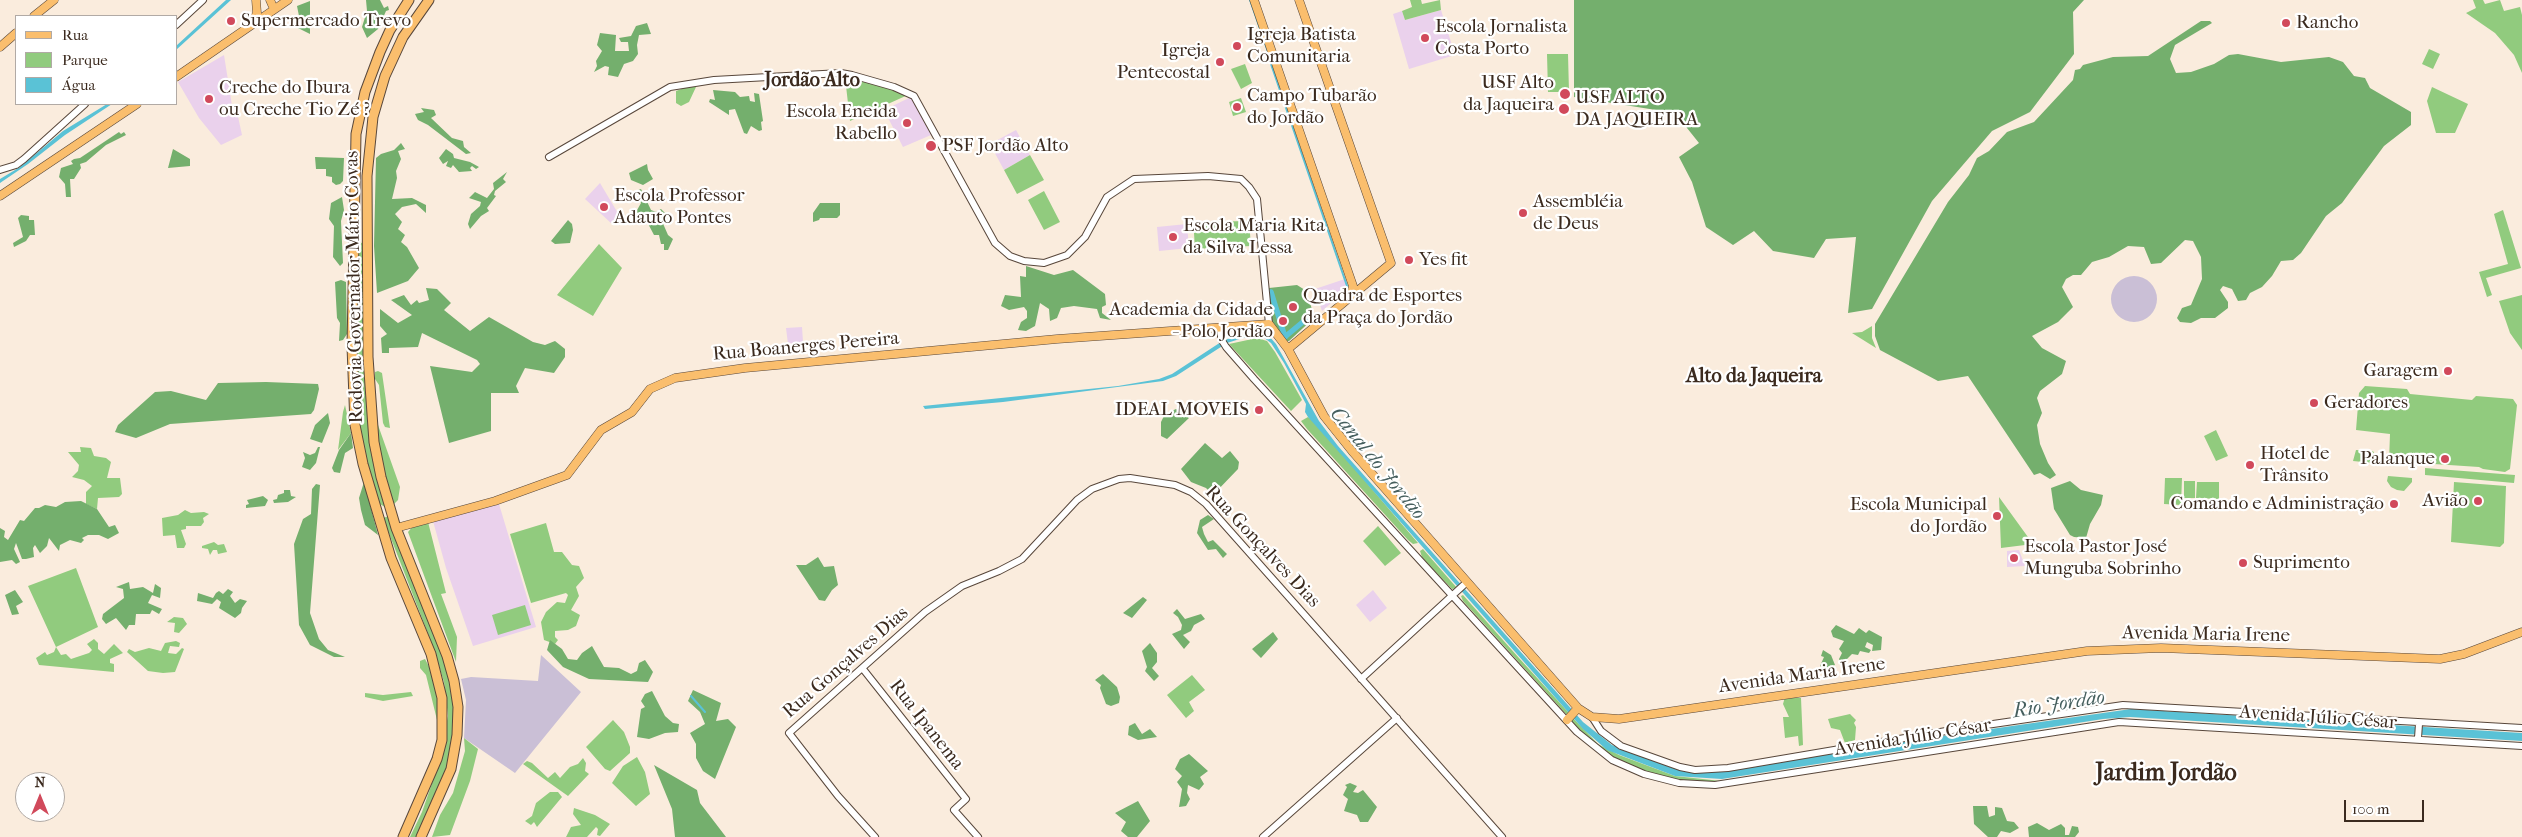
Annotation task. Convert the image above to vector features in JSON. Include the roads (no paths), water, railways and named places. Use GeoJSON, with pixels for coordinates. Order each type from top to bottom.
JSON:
{"type":"FeatureCollection","features":[{"type":"Feature","properties":{"kind":"highway","name":"Rodovia Governador Mário Covas"},"geometry":{"type":"LineString","coordinates":[[403,837],[438,759],[442,740],[442,698],[431,654],[391,558],[363,464],[355,425],[352,346],[356,134],[362,104],[383,44],[409,0]]}},
{"type":"Feature","properties":{"kind":"highway","name":"Rodovia Governador Mário Covas"},"geometry":{"type":"LineString","coordinates":[[421,837],[440,798],[453,760],[458,707],[454,681],[447,656],[396,528],[377,460],[369,396],[367,156],[373,117],[385,76],[403,37],[429,0]]}},
{"type":"Feature","properties":{"kind":"main road"},"geometry":{"type":"LineString","coordinates":[[35,15],[54,0]]}},
{"type":"Feature","properties":{"kind":"main road"},"geometry":{"type":"LineString","coordinates":[[257,0],[267,14]]}},
{"type":"Feature","properties":{"kind":"main road"},"geometry":{"type":"LineString","coordinates":[[250,28],[256,17],[257,0]]}},
{"type":"Feature","properties":{"kind":"main road"},"geometry":{"type":"LineString","coordinates":[[270,0],[274,9]]}},
{"type":"Feature","properties":{"kind":"main road"},"geometry":{"type":"LineString","coordinates":[[178,76],[250,28],[288,0]]}},
{"type":"Feature","properties":{"kind":"main road"},"geometry":{"type":"LineString","coordinates":[[399,14],[402,0]]}},
{"type":"Feature","properties":{"kind":"main road"},"geometry":{"type":"LineString","coordinates":[[1254,0],[1356,288]]}},
{"type":"Feature","properties":{"kind":"main road"},"geometry":{"type":"LineString","coordinates":[[1288,349],[1351,296],[1356,288],[1391,263],[1299,0]]}},
{"type":"Feature","properties":{"kind":"main road"},"geometry":{"type":"LineString","coordinates":[[0,47],[15,33]]}},
{"type":"Feature","properties":{"kind":"main road"},"geometry":{"type":"LineString","coordinates":[[0,196],[136,105]]}},
{"type":"Feature","properties":{"kind":"main road"},"geometry":{"type":"LineString","coordinates":[[1268,324],[1288,349],[1330,424],[1577,709],[1592,718]]}},
{"type":"Feature","properties":{"kind":"main road","name":"Rua Boanerges Pereira"},"geometry":{"type":"LineString","coordinates":[[396,528],[495,501],[567,475],[601,430],[632,412],[650,389],[675,378],[745,368],[1057,339],[1268,324]]}},
{"type":"Feature","properties":{"kind":"main road","name":"Avenida Maria Irene"},"geometry":{"type":"LineString","coordinates":[[1592,718],[1610,719],[1642,716],[2008,661],[2087,651],[2161,648],[2440,659],[2464,654],[2522,632]]}},
{"type":"Feature","properties":{"kind":"main road"},"geometry":{"type":"LineString","coordinates":[[1567,720],[1577,709]]}},
{"type":"Feature","properties":{"kind":"street"},"geometry":{"type":"LineString","coordinates":[[178,23],[203,0]]}},
{"type":"Feature","properties":{"kind":"street"},"geometry":{"type":"LineString","coordinates":[[549,157],[670,87],[714,80],[841,73],[852,75],[894,86],[914,96],[996,243],[1010,256],[1024,261],[1044,263],[1067,255],[1085,237],[1107,197],[1134,179],[1225,176],[1241,179],[1249,187],[1256,199],[1268,324]]}},
{"type":"Feature","properties":{"kind":"street"},"geometry":{"type":"LineString","coordinates":[[0,170],[16,165],[24,159],[84,105]]}},
{"type":"Feature","properties":{"kind":"street","name":"Avenida Júlio César"},"geometry":{"type":"LineString","coordinates":[[1221,328],[1222,339],[1226,347],[1594,748],[1624,766],[1666,781],[1702,785],[1730,783],[2119,722],[2522,746]]}},
{"type":"Feature","properties":{"kind":"street","name":"Rua Gonçalves Dias"},"geometry":{"type":"LineString","coordinates":[[875,837],[838,796],[789,733],[864,669],[925,612],[962,586],[1000,571],[1022,559],[1084,495],[1103,484],[1130,478],[1175,485],[1198,497],[1502,837]]}},
{"type":"Feature","properties":{"kind":"street"},"geometry":{"type":"LineString","coordinates":[[1362,679],[1466,583]]}},
{"type":"Feature","properties":{"kind":"street","name":"Rua Ipanema"},"geometry":{"type":"LineString","coordinates":[[864,669],[966,799],[954,810],[978,837]]}},
{"type":"Feature","properties":{"kind":"street","name":"Avenida Júlio César"},"geometry":{"type":"LineString","coordinates":[[1592,718],[1600,731],[1621,746],[1680,767],[1704,770],[2123,705],[2522,728]]}},
{"type":"Feature","properties":{"kind":"street"},"geometry":{"type":"LineString","coordinates":[[1263,837],[1397,718]]}},
{"type":"Feature","properties":{"kind":"street"},"geometry":{"type":"LineString","coordinates":[[2418,738],[2419,724]]}},
{"type":"Feature","properties":{"kind":"water"},"geometry":{"type":"Polygon","coordinates":[[[226,0],[231,0],[178,48],[178,44],[226,0]]]}},
{"type":"Feature","properties":{"kind":"water"},"geometry":{"type":"Polygon","coordinates":[[[105,105],[110,105],[65,135],[0,183],[0,179],[20,167],[63,131],[105,105]]]}},
{"type":"Feature","properties":{"kind":"water","name":"Rio Jordão"},"geometry":{"type":"Polygon","coordinates":[[[1260,332],[1269,336],[1276,344],[1319,421],[1338,446],[1583,722],[1612,745],[1675,769],[1695,773],[1728,771],[1928,738],[2131,709],[2522,733],[2522,741],[2130,717],[2103,719],[1722,779],[1675,776],[1607,750],[1583,729],[1308,417],[1305,412],[1306,404],[1284,363],[1271,343],[1263,337],[1246,337],[1227,343],[1176,376],[1163,381],[1003,402],[925,409],[923,406],[1118,386],[1159,379],[1172,374],[1221,342],[1232,337],[1260,332]]]}},
{"type":"Feature","properties":{"kind":"waterway"},"geometry":{"type":"LineString","coordinates":[[1250,0],[1268,52]]}},
{"type":"Feature","properties":{"kind":"waterway"},"geometry":{"type":"LineString","coordinates":[[1271,64],[1347,286]]}},
{"type":"Feature","properties":{"kind":"waterway"},"geometry":{"type":"LineString","coordinates":[[1271,292],[1285,337]]}},
{"type":"Feature","properties":{"kind":"waterway"},"geometry":{"type":"LineString","coordinates":[[1286,336],[1310,316]]}},
{"type":"Feature","properties":{"kind":"waterway","name":"Canal do Jordão"},"geometry":{"type":"LineString","coordinates":[[691,696],[705,712]]}},
{"type":"Feature","properties":{"kind":"place","name":"Supermercado Trevo"},"geometry":{"type":"Point","coordinates":[231,21]}},
{"type":"Feature","properties":{"kind":"place","name":"Rancho"},"geometry":{"type":"Point","coordinates":[2286,23]}},
{"type":"Feature","properties":{"kind":"place","name":"Escola Jornalista Costa Porto"},"geometry":{"type":"Point","coordinates":[1425,38]}},
{"type":"Feature","properties":{"kind":"place","name":"Igreja Batista Comunitaria"},"geometry":{"type":"Point","coordinates":[1237,46]}},
{"type":"Feature","properties":{"kind":"place","name":"Igreja Pentecostal"},"geometry":{"type":"Point","coordinates":[1220,62]}},
{"type":"Feature","properties":{"kind":"place","name":"USF Alto da Jaqueira"},"geometry":{"type":"Point","coordinates":[1565,94]}},
{"type":"Feature","properties":{"kind":"place","name":"Creche do Ibura ou Creche Tio Zé ?"},"geometry":{"type":"Point","coordinates":[209,99]}},
{"type":"Feature","properties":{"kind":"place","name":"Campo Tubarão do Jordão"},"geometry":{"type":"Point","coordinates":[1237,107]}},
{"type":"Feature","properties":{"kind":"place","name":"USF ALTO DA JAQUEIRA"},"geometry":{"type":"Point","coordinates":[1564,109]}},
{"type":"Feature","properties":{"kind":"place","name":"Escola Eneida Rabello"},"geometry":{"type":"Point","coordinates":[907,123]}},
{"type":"Feature","properties":{"kind":"place","name":"PSF Jordão Alto"},"geometry":{"type":"Point","coordinates":[931,146]}},
{"type":"Feature","properties":{"kind":"place","name":"Escola Professor Adauto Pontes"},"geometry":{"type":"Point","coordinates":[604,207]}},
{"type":"Feature","properties":{"kind":"place","name":"Assembléia de Deus"},"geometry":{"type":"Point","coordinates":[1523,213]}},
{"type":"Feature","properties":{"kind":"place","name":"Escola Maria Rita da Silva Lessa"},"geometry":{"type":"Point","coordinates":[1173,237]}},
{"type":"Feature","properties":{"kind":"place","name":"Yes fit"},"geometry":{"type":"Point","coordinates":[1409,260]}},
{"type":"Feature","properties":{"kind":"place","name":"Quadra de Esportes da Praça do Jordão"},"geometry":{"type":"Point","coordinates":[1293,307]}},
{"type":"Feature","properties":{"kind":"place","name":"Academia da Cidade - Polo Jordão"},"geometry":{"type":"Point","coordinates":[1283,321]}},
{"type":"Feature","properties":{"kind":"place","name":"Garagem"},"geometry":{"type":"Point","coordinates":[2448,371]}},
{"type":"Feature","properties":{"kind":"place","name":"Geradores"},"geometry":{"type":"Point","coordinates":[2314,403]}},
{"type":"Feature","properties":{"kind":"place","name":"IDEAL MOVEIS"},"geometry":{"type":"Point","coordinates":[1259,410]}},
{"type":"Feature","properties":{"kind":"place","name":"Palanque"},"geometry":{"type":"Point","coordinates":[2445,459]}},
{"type":"Feature","properties":{"kind":"place","name":"Hotel de Trânsito"},"geometry":{"type":"Point","coordinates":[2250,465]}},
{"type":"Feature","properties":{"kind":"place","name":"Avião"},"geometry":{"type":"Point","coordinates":[2478,501]}},
{"type":"Feature","properties":{"kind":"place","name":"Comando e Administração"},"geometry":{"type":"Point","coordinates":[2394,504]}},
{"type":"Feature","properties":{"kind":"place","name":"Escola Municipal do Jordão"},"geometry":{"type":"Point","coordinates":[1997,516]}},
{"type":"Feature","properties":{"kind":"place","name":"Escola Pastor José Munguba Sobrinho"},"geometry":{"type":"Point","coordinates":[2014,558]}},
{"type":"Feature","properties":{"kind":"place","name":"Suprimento"},"geometry":{"type":"Point","coordinates":[2243,563]}},
{"type":"Feature","properties":{"kind":"district","name":"Jordão Alto"},"geometry":{"type":"Point","coordinates":[812,81]}},
{"type":"Feature","properties":{"kind":"district","name":"Alto da Jaqueira"},"geometry":{"type":"Point","coordinates":[1754,377]}},
{"type":"Feature","properties":{"kind":"district","name":"Jardim Jordão"},"geometry":{"type":"Point","coordinates":[2166,774]}}]}
